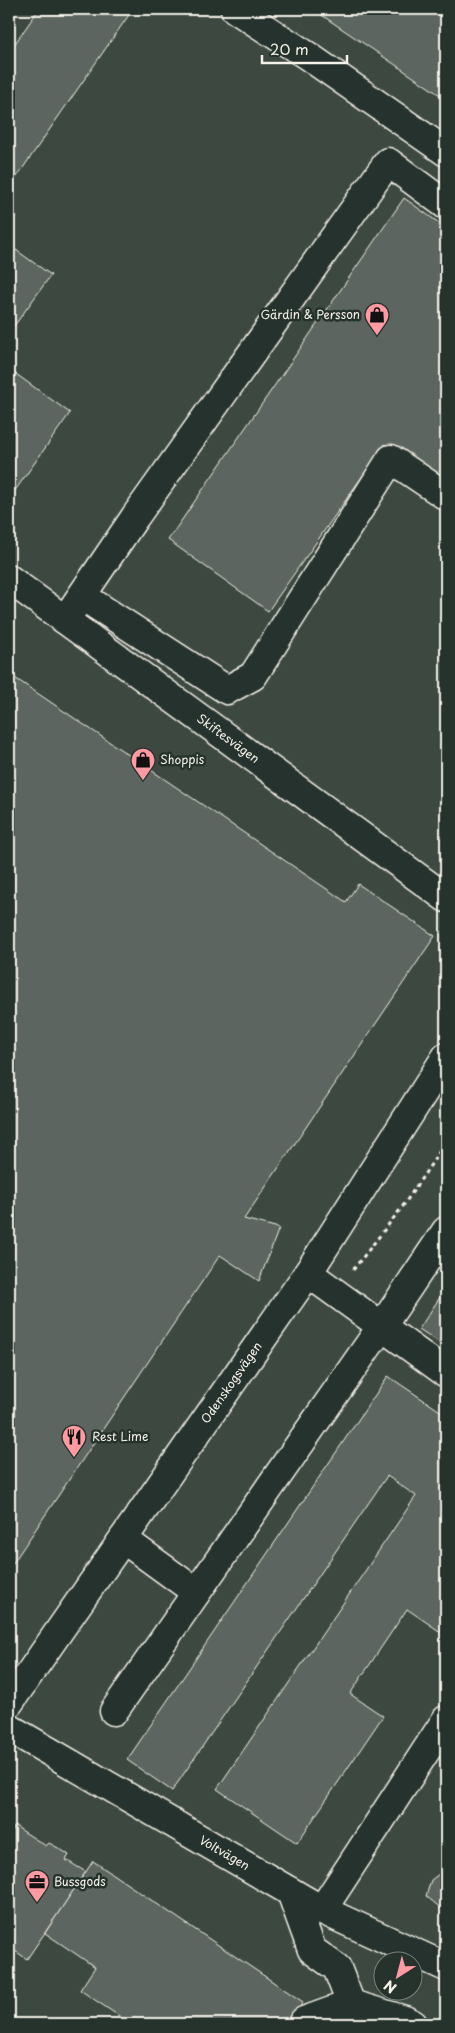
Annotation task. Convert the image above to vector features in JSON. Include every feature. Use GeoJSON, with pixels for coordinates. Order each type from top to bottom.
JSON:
{"type":"FeatureCollection","features":[{"type":"Feature","properties":{"kind":"street"},"geometry":{"type":"LineString","coordinates":[[235,9],[308,56],[446,152]]}},
{"type":"Feature","properties":{"kind":"street"},"geometry":{"type":"LineString","coordinates":[[65,620],[135,517],[388,162],[446,205]]}},
{"type":"Feature","properties":{"kind":"street"},"geometry":{"type":"LineString","coordinates":[[82,596],[227,690],[253,676],[391,459],[446,496]]}},
{"type":"Feature","properties":{"kind":"street","name":"Skiftesvägen"},"geometry":{"type":"LineString","coordinates":[[9,579],[446,898]]}},
{"type":"Feature","properties":{"kind":"street","name":"Odenskogsvägen"},"geometry":{"type":"LineString","coordinates":[[9,1703],[308,1273],[446,1057]]}},
{"type":"Feature","properties":{"kind":"street"},"geometry":{"type":"LineString","coordinates":[[114,1711],[446,1231]]}},
{"type":"Feature","properties":{"kind":"street"},"geometry":{"type":"LineString","coordinates":[[308,1273],[446,1373]]}},
{"type":"Feature","properties":{"kind":"street"},"geometry":{"type":"LineString","coordinates":[[123,1539],[196,1592]]}},
{"type":"Feature","properties":{"kind":"street"},"geometry":{"type":"LineString","coordinates":[[322,1910],[446,1720]]}},
{"type":"Feature","properties":{"kind":"street","name":"Voltvägen"},"geometry":{"type":"LineString","coordinates":[[9,1728],[322,1910],[446,1967]]}},
{"type":"Feature","properties":{"kind":"street"},"geometry":{"type":"LineString","coordinates":[[291,1892],[312,1950],[337,1968],[351,2004]]}},
{"type":"Feature","properties":{"kind":"street"},"geometry":{"type":"LineString","coordinates":[[302,2024],[304,2021],[351,2004],[413,2024]]}},
{"type":"Feature","properties":{"kind":"shaded area"},"geometry":{"type":"Polygon","coordinates":[[[9,9],[446,9],[446,2024],[9,2024],[9,9]]]}},
{"type":"Feature","properties":{"kind":"building"},"geometry":{"type":"Polygon","coordinates":[[[39,9],[133,9],[16,178],[9,172],[9,52],[39,9]]]}},
{"type":"Feature","properties":{"kind":"building"},"geometry":{"type":"Polygon","coordinates":[[[320,9],[446,9],[446,99],[317,12],[320,9]]]}},
{"type":"Feature","properties":{"kind":"building","name":"Gärdin & Persson"},"geometry":{"type":"Polygon","coordinates":[[[404,198],[446,228],[446,487],[385,444],[268,611],[168,540],[404,198]]]}},
{"type":"Feature","properties":{"kind":"building"},"geometry":{"type":"Polygon","coordinates":[[[9,245],[51,275],[9,333],[9,245]]]}},
{"type":"Feature","properties":{"kind":"building"},"geometry":{"type":"Polygon","coordinates":[[[9,369],[70,413],[9,499],[9,369]]]}},
{"type":"Feature","properties":{"kind":"building"},"geometry":{"type":"Polygon","coordinates":[[[9,674],[346,902],[358,884],[435,936],[244,1219],[279,1228],[259,1281],[220,1255],[9,1569],[9,674]]]}},
{"type":"Feature","properties":{"kind":"building"},"geometry":{"type":"Polygon","coordinates":[[[446,1288],[446,1347],[419,1329],[446,1288]]]}},
{"type":"Feature","properties":{"kind":"building"},"geometry":{"type":"Polygon","coordinates":[[[388,1376],[446,1415],[446,1626],[442,1633],[407,1609],[350,1694],[383,1716],[297,1843],[217,1789],[416,1496],[387,1476],[172,1791],[127,1760],[388,1376]]]}},
{"type":"Feature","properties":{"kind":"building","name":"Bussgods"},"geometry":{"type":"Polygon","coordinates":[[[15,1826],[46,1846],[49,1843],[60,1849],[69,1855],[66,1860],[86,1872],[27,1959],[9,1947],[9,1830],[12,1831],[15,1826]]]}},
{"type":"Feature","properties":{"kind":"building"},"geometry":{"type":"Polygon","coordinates":[[[93,1861],[303,2002],[289,2024],[131,2024],[80,1990],[95,1967],[45,1933],[93,1861]]]}},
{"type":"Feature","properties":{"kind":"building"},"geometry":{"type":"Polygon","coordinates":[[[446,1869],[446,1906],[443,1910],[426,1896],[431,1880],[446,1869]]]}},
{"type":"Feature","properties":{"kind":"place","name":"Gärdin & Persson"},"geometry":{"type":"Point","coordinates":[377,336]}},
{"type":"Feature","properties":{"kind":"place","name":"Shoppis"},"geometry":{"type":"Point","coordinates":[143,781]}},
{"type":"Feature","properties":{"kind":"place","name":"Rest Lime"},"geometry":{"type":"Point","coordinates":[74,1458]}},
{"type":"Feature","properties":{"kind":"place","name":"Bussgods"},"geometry":{"type":"Point","coordinates":[37,1903]}}]}
